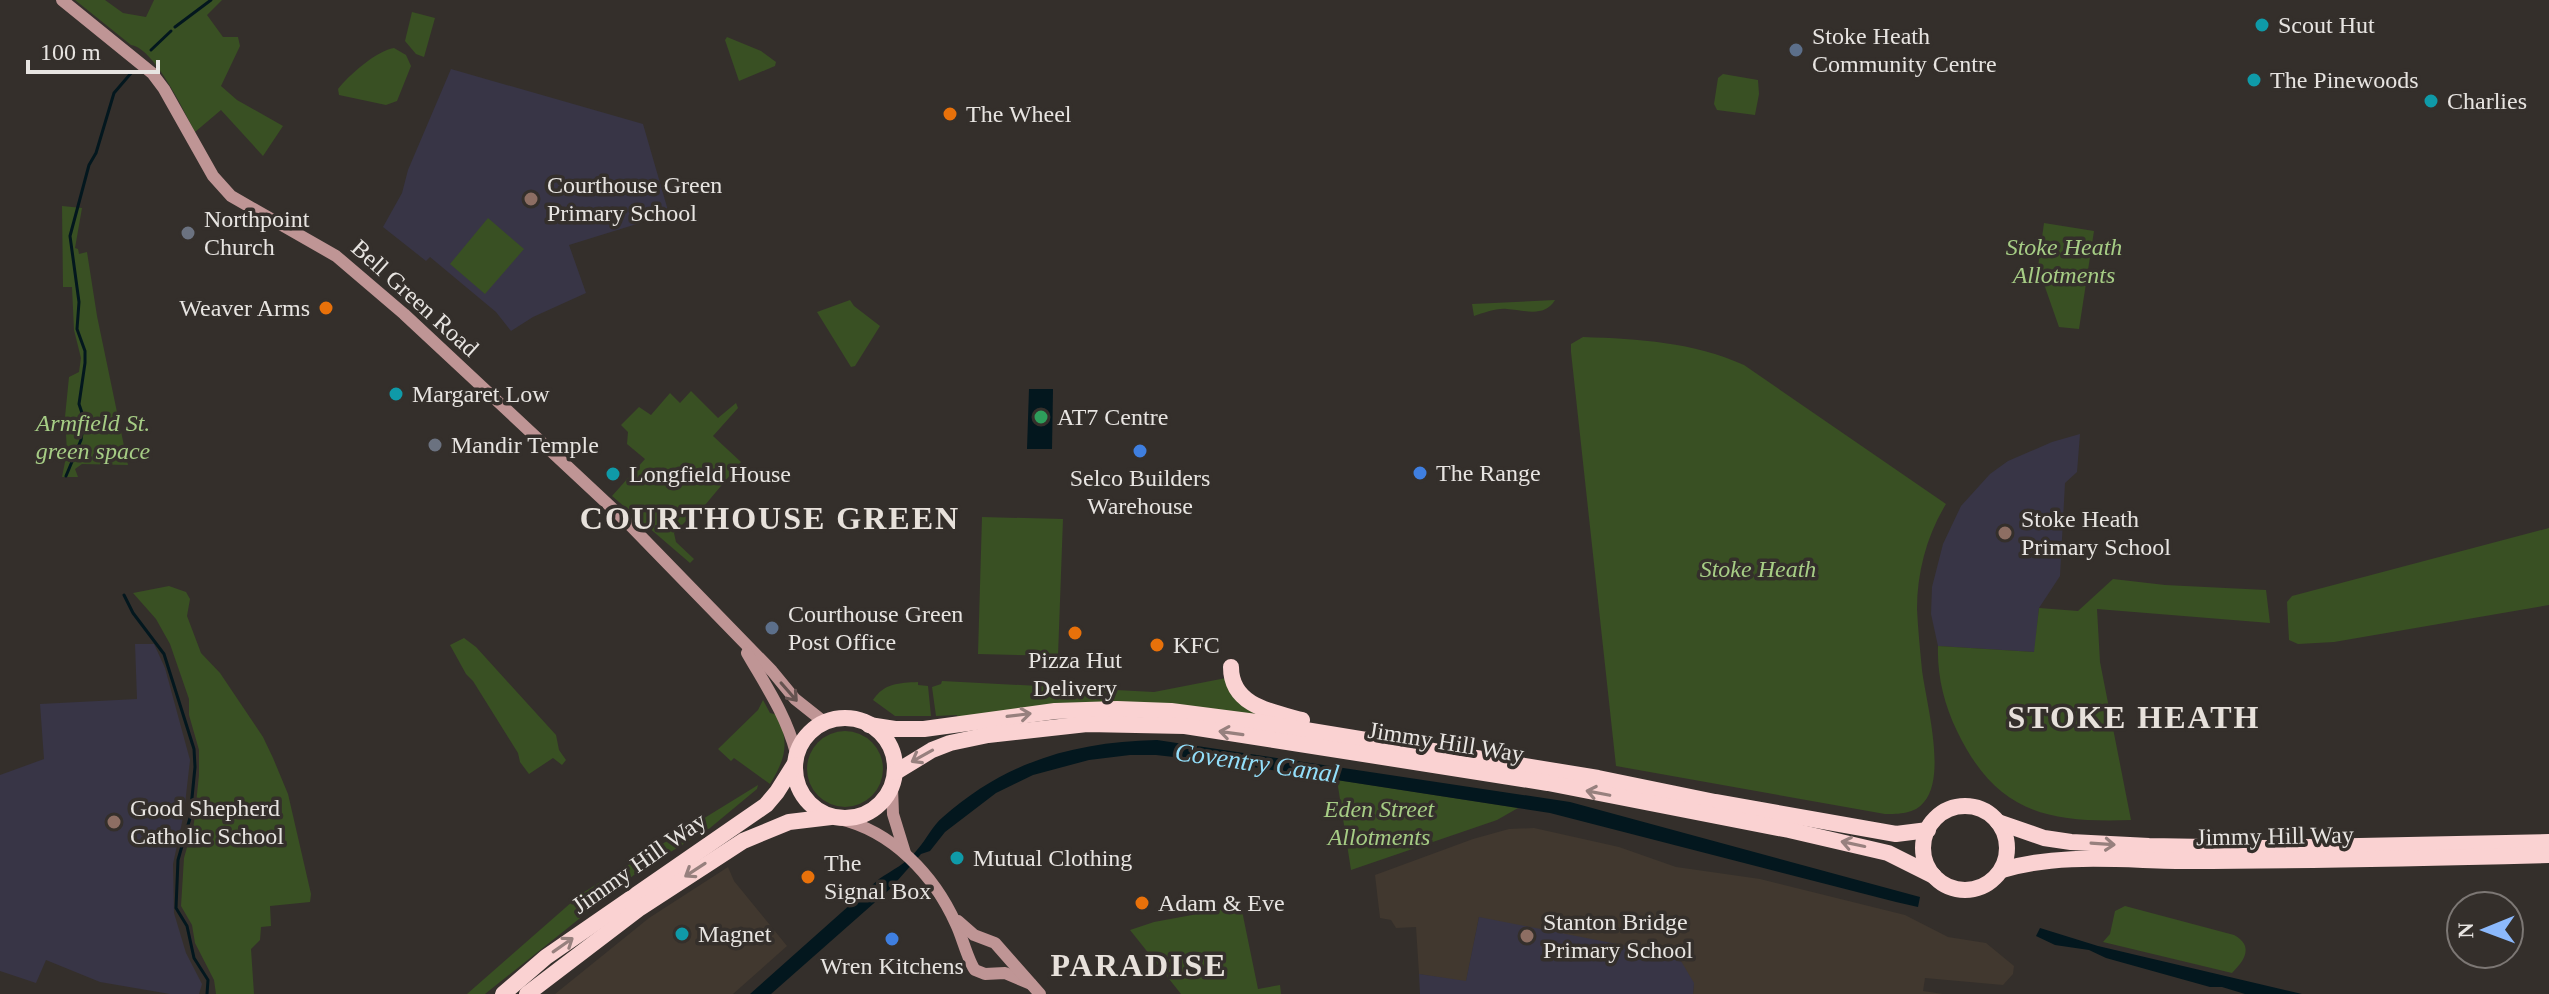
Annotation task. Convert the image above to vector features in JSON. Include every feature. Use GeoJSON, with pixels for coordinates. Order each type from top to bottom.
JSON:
{"type":"FeatureCollection","features":[{"type":"Feature","properties":{"kind":"highway"},"geometry":{"type":"LineString","coordinates":[[1231,667],[1234,686],[1251,703],[1380,742]]}},
{"type":"Feature","properties":{"kind":"highway","name":"Jimmy Hill Way"},"geometry":{"type":"LineString","coordinates":[[869,725],[895,729],[941,727],[1055,711],[1158,710],[1233,718],[1598,778],[1880,831],[1920,831]]}},
{"type":"Feature","properties":{"kind":"highway"},"geometry":{"type":"LineString","coordinates":[[852,718],[880,733],[892,750],[894,780],[885,799],[859,817],[835,818],[814,809],[800,789],[795,759],[807,735],[824,722],[852,718]]}},
{"type":"Feature","properties":{"kind":"highway","name":"Jimmy Hill Way"},"geometry":{"type":"LineString","coordinates":[[894,780],[919,756],[950,743],[988,735],[1087,724],[1185,726],[1605,794],[1870,847],[1900,857],[1930,874]]}},
{"type":"Feature","properties":{"kind":"highway","name":"Jimmy Hill Way"},"geometry":{"type":"LineString","coordinates":[[503,994],[546,957],[766,805],[795,759]]}},
{"type":"Feature","properties":{"kind":"highway"},"geometry":{"type":"LineString","coordinates":[[1962,806],[1977,808],[1998,822],[2007,841],[2002,870],[1990,883],[1969,890],[1946,886],[1930,874],[1920,831],[1946,811],[1962,806]]}},
{"type":"Feature","properties":{"kind":"highway","name":"Jimmy Hill Way"},"geometry":{"type":"LineString","coordinates":[[527,994],[640,908],[743,841],[789,822],[835,818]]}},
{"type":"Feature","properties":{"kind":"highway","name":"Jimmy Hill Way"},"geometry":{"type":"LineString","coordinates":[[1998,822],[2044,838],[2149,846],[2267,848],[2549,842]]}},
{"type":"Feature","properties":{"kind":"highway","name":"Jimmy Hill Way"},"geometry":{"type":"LineString","coordinates":[[2002,870],[2055,860],[2205,861],[2549,855]]}},
{"type":"Feature","properties":{"kind":"main road","name":"Bell Green Road"},"geometry":{"type":"LineString","coordinates":[[62,0],[152,73],[213,176],[231,196],[336,256],[387,299],[628,523],[795,699],[824,722]]}},
{"type":"Feature","properties":{"kind":"main road","name":"Bell Green Road"},"geometry":{"type":"LineString","coordinates":[[740,639],[777,700],[791,731],[795,759]]}},
{"type":"Feature","properties":{"kind":"main road"},"geometry":{"type":"LineString","coordinates":[[894,780],[893,814],[905,853]]}},
{"type":"Feature","properties":{"kind":"main road"},"geometry":{"type":"LineString","coordinates":[[835,818],[872,829],[905,853],[925,874],[967,931],[995,943],[1040,994]]}},
{"type":"Feature","properties":{"kind":"main road"},"geometry":{"type":"LineString","coordinates":[[953,916],[975,970],[985,974],[992,972],[1017,976],[1031,984]]}},
{"type":"Feature","properties":{"kind":"main road"},"geometry":{"type":"LineString","coordinates":[[968,952],[982,940]]}},
{"type":"Feature","properties":{"kind":"main road"},"geometry":{"type":"LineString","coordinates":[[992,972],[1000,963],[1001,951]]}},
{"type":"Feature","properties":{"kind":"shaded area","name":"Courthouse Green Primary School"},"geometry":{"type":"Polygon","coordinates":[[[451,69],[643,124],[669,214],[569,245],[586,293],[533,317],[511,331],[496,312],[430,257],[426,261],[383,227],[402,193],[408,170],[451,69]]]}},
{"type":"Feature","properties":{"kind":"shaded area","name":"Stoke Heath Primary School"},"geometry":{"type":"Polygon","coordinates":[[[2080,434],[2077,472],[2065,483],[2060,576],[2039,608],[2035,652],[1938,646],[1931,614],[1932,587],[1943,544],[1961,506],[1990,474],[2008,461],[2080,434]]]}},
{"type":"Feature","properties":{"kind":"shaded area","name":"Good Shepherd Catholic School"},"geometry":{"type":"Polygon","coordinates":[[[135,644],[154,644],[165,668],[190,760],[184,813],[173,864],[174,913],[186,953],[202,984],[199,994],[170,994],[100,982],[46,960],[36,983],[0,971],[0,775],[44,759],[40,704],[137,699],[135,644]]]}},
{"type":"Feature","properties":{"kind":"shaded area"},"geometry":{"type":"Polygon","coordinates":[[[1534,828],[1619,847],[1676,867],[1760,879],[1905,915],[1948,937],[1986,943],[2014,966],[2013,974],[2003,985],[1925,978],[1923,991],[1943,994],[1693,994],[1694,983],[1479,917],[1466,982],[1419,974],[1416,927],[1396,928],[1391,920],[1380,918],[1375,875],[1473,839],[1509,829],[1534,828]]]}},
{"type":"Feature","properties":{"kind":"shaded area"},"geometry":{"type":"Polygon","coordinates":[[[728,867],[734,881],[787,946],[733,994],[555,994],[649,918],[728,867]]]}},
{"type":"Feature","properties":{"kind":"shaded area","name":"Stanton Bridge Primary School"},"geometry":{"type":"Polygon","coordinates":[[[1479,917],[1678,956],[1694,983],[1693,994],[1420,994],[1419,974],[1466,981],[1479,917]]]}},
{"type":"Feature","properties":{"kind":"green space"},"geometry":{"type":"Polygon","coordinates":[[[75,0],[105,0],[123,13],[146,17],[154,0],[222,0],[207,15],[223,37],[238,37],[240,46],[221,86],[237,100],[283,126],[263,156],[221,110],[195,132],[168,82],[149,57],[75,0]]]}},
{"type":"Feature","properties":{"kind":"green space"},"geometry":{"type":"Polygon","coordinates":[[[412,12],[435,18],[424,57],[416,54],[405,41],[412,12]]]}},
{"type":"Feature","properties":{"kind":"green space"},"geometry":{"type":"Polygon","coordinates":[[[727,37],[761,51],[776,62],[775,66],[739,81],[725,40],[727,37]]]}},
{"type":"Feature","properties":{"kind":"green space"},"geometry":{"type":"Polygon","coordinates":[[[394,48],[406,55],[411,66],[397,101],[386,105],[339,95],[338,89],[356,71],[379,54],[394,48]]]}},
{"type":"Feature","properties":{"kind":"green space"},"geometry":{"type":"Polygon","coordinates":[[[1723,74],[1758,80],[1755,115],[1717,110],[1714,104],[1718,78],[1723,74]]]}},
{"type":"Feature","properties":{"kind":"green space","name":"Armfield St. green space"},"geometry":{"type":"Polygon","coordinates":[[[62,206],[82,208],[75,248],[79,254],[87,252],[128,465],[82,464],[75,469],[78,477],[62,477],[67,452],[65,417],[69,377],[79,372],[81,358],[74,330],[72,287],[63,287],[62,206]]]}},
{"type":"Feature","properties":{"kind":"green space"},"geometry":{"type":"Polygon","coordinates":[[[488,218],[524,249],[485,294],[450,264],[488,218]]]}},
{"type":"Feature","properties":{"kind":"green space","name":"Stoke Heath Allotments"},"geometry":{"type":"Polygon","coordinates":[[[2044,223],[2094,231],[2079,329],[2059,327],[2038,267],[2044,223]]]}},
{"type":"Feature","properties":{"kind":"green space"},"geometry":{"type":"Polygon","coordinates":[[[850,300],[880,326],[855,366],[851,367],[817,312],[850,300]]]}},
{"type":"Feature","properties":{"kind":"green space"},"geometry":{"type":"Polygon","coordinates":[[[1555,300],[1551,306],[1540,311],[1503,309],[1474,316],[1472,304],[1555,300]]]}},
{"type":"Feature","properties":{"kind":"green space","name":"Stoke Heath"},"geometry":{"type":"Polygon","coordinates":[[[1583,337],[1685,347],[1744,365],[1946,504],[1928,541],[1917,595],[1922,670],[1935,757],[1931,790],[1916,809],[1885,814],[1616,766],[1571,352],[1571,344],[1583,337]]]}},
{"type":"Feature","properties":{"kind":"green space"},"geometry":{"type":"Polygon","coordinates":[[[691,391],[718,418],[736,403],[738,408],[713,436],[741,462],[695,517],[692,515],[674,533],[676,542],[694,559],[690,563],[612,496],[645,459],[627,444],[628,432],[621,425],[639,407],[651,415],[670,393],[680,403],[691,391]]]}},
{"type":"Feature","properties":{"kind":"green space"},"geometry":{"type":"Polygon","coordinates":[[[982,517],[1063,519],[1058,656],[978,654],[982,517]]]}},
{"type":"Feature","properties":{"kind":"green space"},"geometry":{"type":"Polygon","coordinates":[[[2549,528],[2549,605],[2334,642],[2298,644],[2289,640],[2287,602],[2292,596],[2549,528]]]}},
{"type":"Feature","properties":{"kind":"green space"},"geometry":{"type":"Polygon","coordinates":[[[2113,579],[2266,590],[2270,623],[2097,609],[2100,662],[2131,820],[2073,819],[2049,815],[2007,796],[1989,780],[1972,758],[1948,710],[1940,679],[1938,646],[2034,652],[2039,608],[2078,611],[2113,579]]]}},
{"type":"Feature","properties":{"kind":"green space"},"geometry":{"type":"Polygon","coordinates":[[[169,586],[186,592],[190,599],[187,616],[201,653],[220,673],[263,737],[273,758],[288,794],[311,894],[310,902],[270,906],[271,926],[261,927],[260,940],[251,949],[254,994],[216,994],[214,980],[181,906],[184,858],[194,823],[199,750],[189,715],[189,699],[170,644],[156,619],[133,593],[169,586]]]}},
{"type":"Feature","properties":{"kind":"green space"},"geometry":{"type":"Polygon","coordinates":[[[464,638],[476,647],[556,735],[559,750],[566,760],[562,765],[553,758],[529,774],[450,645],[464,638]]]}},
{"type":"Feature","properties":{"kind":"green space"},"geometry":{"type":"Polygon","coordinates":[[[1226,678],[1261,715],[958,719],[957,715],[936,716],[932,687],[942,681],[1154,692],[1226,678]]]}},
{"type":"Feature","properties":{"kind":"green space"},"geometry":{"type":"Polygon","coordinates":[[[918,682],[918,685],[928,686],[931,716],[895,716],[873,700],[887,687],[918,682]]]}},
{"type":"Feature","properties":{"kind":"green space"},"geometry":{"type":"Polygon","coordinates":[[[763,700],[770,713],[778,715],[785,743],[780,766],[770,784],[734,758],[731,761],[718,749],[758,710],[763,700]]]}},
{"type":"Feature","properties":{"kind":"green space"},"geometry":{"type":"Polygon","coordinates":[[[845,731],[860,734],[872,742],[880,754],[883,769],[880,784],[872,796],[860,804],[845,807],[830,804],[818,796],[810,784],[807,769],[810,754],[818,742],[830,734],[845,731]]]}},
{"type":"Feature","properties":{"kind":"green space","name":"Eden Street Allotments"},"geometry":{"type":"Polygon","coordinates":[[[1337,780],[1518,808],[1497,820],[1351,870],[1337,780]]]}},
{"type":"Feature","properties":{"kind":"green space"},"geometry":{"type":"Polygon","coordinates":[[[758,785],[710,828],[639,871],[485,994],[467,994],[581,894],[758,785]]]}},
{"type":"Feature","properties":{"kind":"green space"},"geometry":{"type":"Polygon","coordinates":[[[1241,906],[1258,989],[1280,985],[1281,994],[1181,994],[1130,930],[1154,922],[1241,906]]]}},
{"type":"Feature","properties":{"kind":"green space"},"geometry":{"type":"Polygon","coordinates":[[[2125,906],[2234,935],[2246,948],[2244,958],[2232,973],[2103,942],[2110,934],[2115,911],[2125,906]]]}},
{"type":"Feature","properties":{"kind":"water"},"geometry":{"type":"Polygon","coordinates":[[[1029,389],[1053,389],[1052,449],[1027,449],[1029,389]]]}},
{"type":"Feature","properties":{"kind":"water","name":"Coventry Canal"},"geometry":{"type":"Polygon","coordinates":[[[1157,740],[1570,802],[1920,897],[1918,907],[1550,813],[1227,763],[1130,755],[1089,760],[1033,775],[996,793],[945,832],[890,889],[771,994],[750,994],[879,879],[908,859],[943,817],[992,782],[1043,758],[1070,750],[1157,740]]]}},
{"type":"Feature","properties":{"kind":"water"},"geometry":{"type":"Polygon","coordinates":[[[2040,928],[2098,946],[2302,994],[2245,994],[2210,987],[2106,958],[2089,950],[2055,945],[2036,936],[2040,928]]]}},
{"type":"Feature","properties":{"kind":"waterway"},"geometry":{"type":"LineString","coordinates":[[175,27],[211,0]]}},
{"type":"Feature","properties":{"kind":"waterway"},"geometry":{"type":"LineString","coordinates":[[151,50],[171,31]]}},
{"type":"Feature","properties":{"kind":"waterway"},"geometry":{"type":"LineString","coordinates":[[66,476],[81,440],[84,419],[79,404],[85,363],[85,351],[77,329],[79,302],[70,236],[89,165],[96,153],[114,93],[132,72]]}},
{"type":"Feature","properties":{"kind":"waterway"},"geometry":{"type":"LineString","coordinates":[[124,595],[133,613],[164,654],[194,749],[190,818],[178,860],[176,908],[187,926],[194,958],[208,980],[207,994]]}},
{"type":"Feature","properties":{"kind":"place","name":"Scout Hut"},"geometry":{"type":"Point","coordinates":[2262,25]}},
{"type":"Feature","properties":{"kind":"place","name":"Stoke Heath Community Centre"},"geometry":{"type":"Point","coordinates":[1796,50]}},
{"type":"Feature","properties":{"kind":"place","name":"The Pinewoods"},"geometry":{"type":"Point","coordinates":[2254,80]}},
{"type":"Feature","properties":{"kind":"place","name":"Charlies"},"geometry":{"type":"Point","coordinates":[2431,101]}},
{"type":"Feature","properties":{"kind":"place","name":"The Wheel"},"geometry":{"type":"Point","coordinates":[950,114]}},
{"type":"Feature","properties":{"kind":"place","name":"Courthouse Green Primary School"},"geometry":{"type":"Point","coordinates":[531,199]}},
{"type":"Feature","properties":{"kind":"place","name":"Northpoint Church"},"geometry":{"type":"Point","coordinates":[188,233]}},
{"type":"Feature","properties":{"kind":"place","name":"Weaver Arms"},"geometry":{"type":"Point","coordinates":[326,308]}},
{"type":"Feature","properties":{"kind":"place","name":"Margaret Low"},"geometry":{"type":"Point","coordinates":[396,394]}},
{"type":"Feature","properties":{"kind":"place","name":"AT7 Centre"},"geometry":{"type":"Point","coordinates":[1041,417]}},
{"type":"Feature","properties":{"kind":"place","name":"Mandir Temple"},"geometry":{"type":"Point","coordinates":[435,445]}},
{"type":"Feature","properties":{"kind":"place","name":"Selco Builders Warehouse"},"geometry":{"type":"Point","coordinates":[1140,451]}},
{"type":"Feature","properties":{"kind":"place","name":"The Range"},"geometry":{"type":"Point","coordinates":[1420,473]}},
{"type":"Feature","properties":{"kind":"place","name":"Longfield House"},"geometry":{"type":"Point","coordinates":[613,474]}},
{"type":"Feature","properties":{"kind":"place","name":"Stoke Heath Primary School"},"geometry":{"type":"Point","coordinates":[2005,533]}},
{"type":"Feature","properties":{"kind":"place","name":"Courthouse Green Post Office"},"geometry":{"type":"Point","coordinates":[772,628]}},
{"type":"Feature","properties":{"kind":"place","name":"Pizza Hut Delivery"},"geometry":{"type":"Point","coordinates":[1075,633]}},
{"type":"Feature","properties":{"kind":"place","name":"KFC"},"geometry":{"type":"Point","coordinates":[1157,645]}},
{"type":"Feature","properties":{"kind":"place","name":"Good Shepherd Catholic School"},"geometry":{"type":"Point","coordinates":[114,822]}},
{"type":"Feature","properties":{"kind":"place","name":"Mutual Clothing"},"geometry":{"type":"Point","coordinates":[957,858]}},
{"type":"Feature","properties":{"kind":"place","name":"The Signal Box"},"geometry":{"type":"Point","coordinates":[808,877]}},
{"type":"Feature","properties":{"kind":"place","name":"Adam & Eve"},"geometry":{"type":"Point","coordinates":[1142,903]}},
{"type":"Feature","properties":{"kind":"place","name":"Magnet"},"geometry":{"type":"Point","coordinates":[682,934]}},
{"type":"Feature","properties":{"kind":"place","name":"Stanton Bridge Primary School"},"geometry":{"type":"Point","coordinates":[1527,936]}},
{"type":"Feature","properties":{"kind":"place","name":"Wren Kitchens"},"geometry":{"type":"Point","coordinates":[892,939]}},
{"type":"Feature","properties":{"kind":"district","name":"COURTHOUSE GREEN"},"geometry":{"type":"Point","coordinates":[770,518]}},
{"type":"Feature","properties":{"kind":"district","name":"STOKE HEATH"},"geometry":{"type":"Point","coordinates":[2134,717]}},
{"type":"Feature","properties":{"kind":"district","name":"PARADISE"},"geometry":{"type":"Point","coordinates":[1139,965]}}]}
